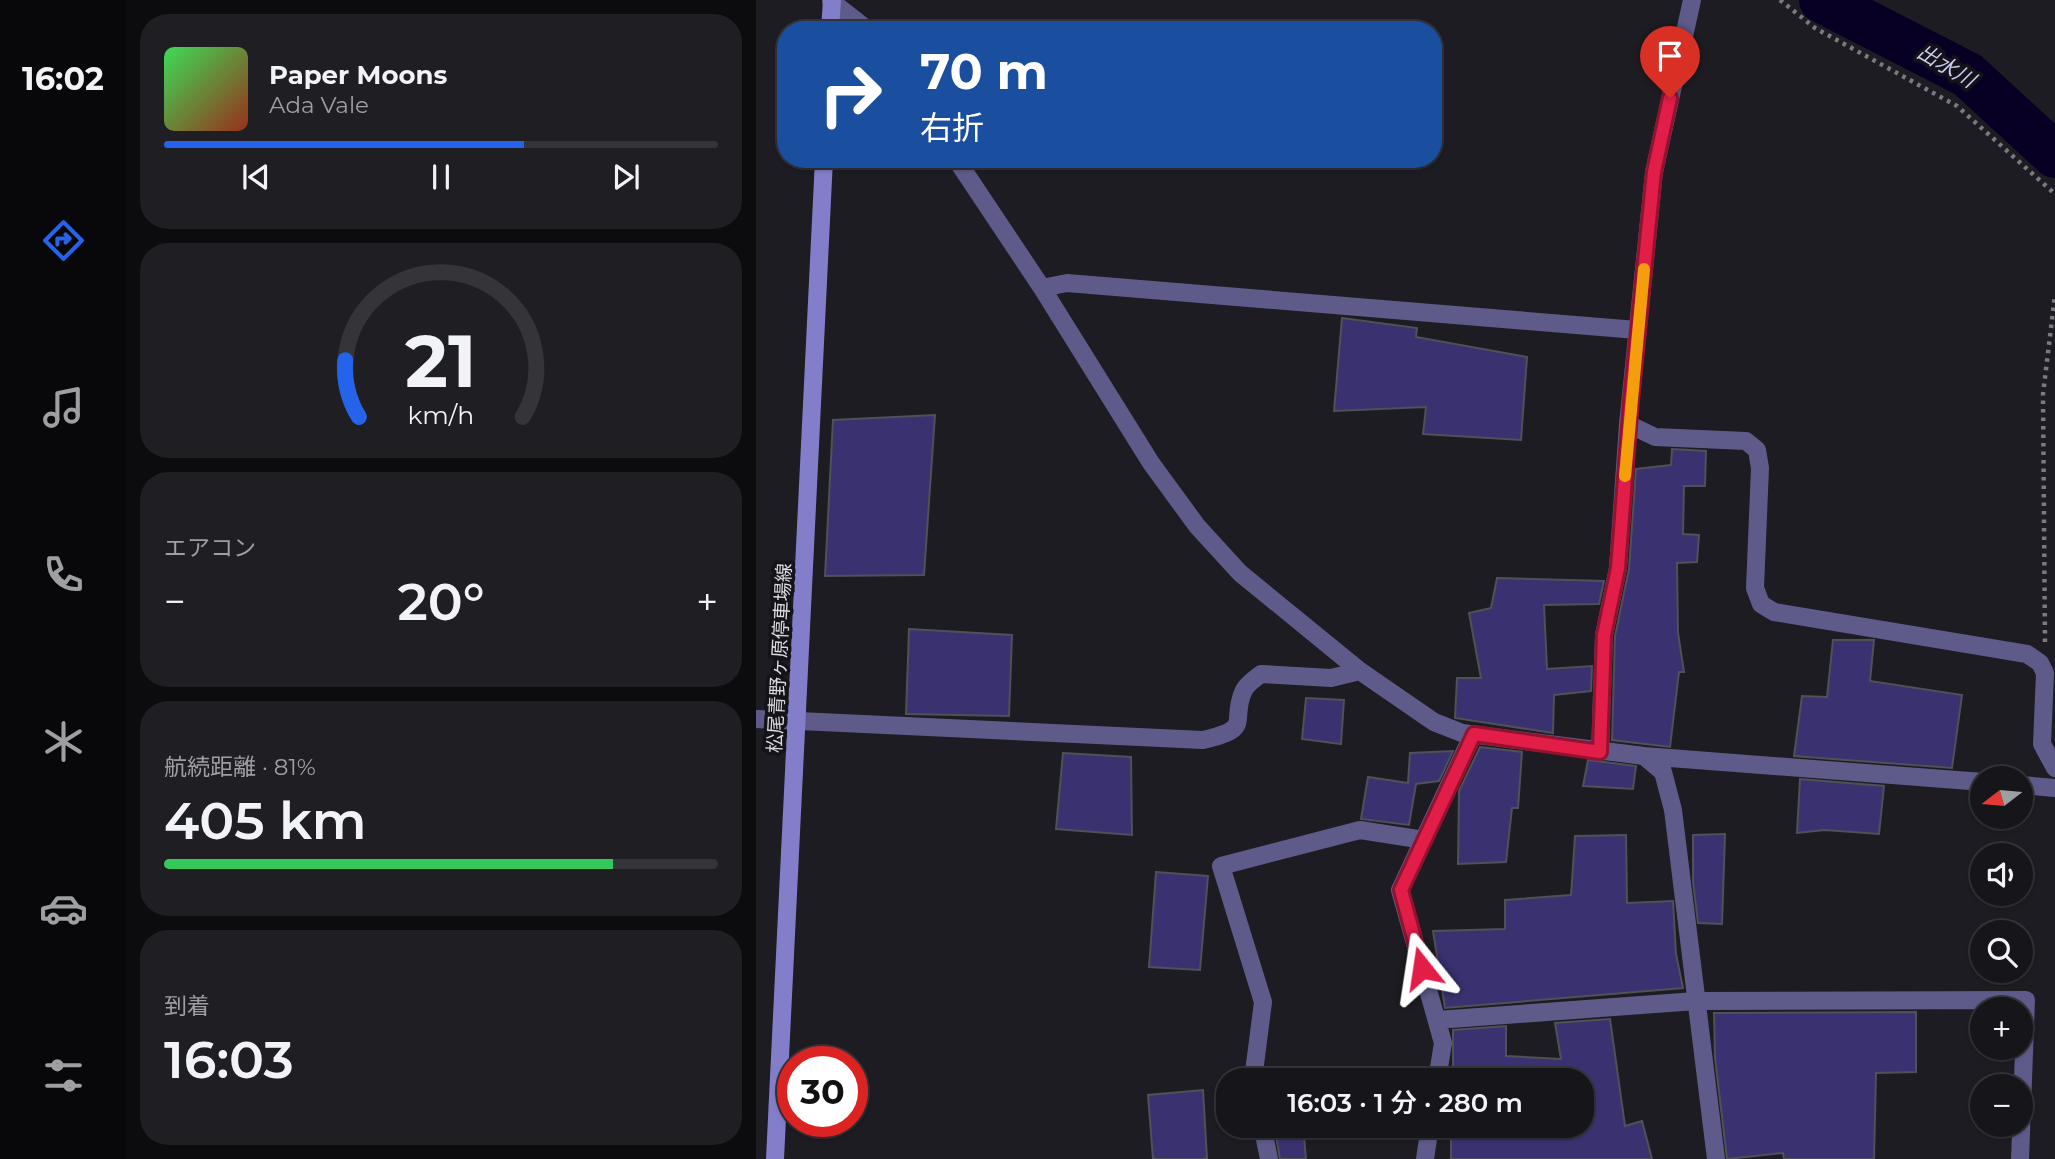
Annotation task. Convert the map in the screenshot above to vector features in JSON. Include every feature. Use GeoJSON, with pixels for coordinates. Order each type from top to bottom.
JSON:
{"type":"FeatureCollection","features":[{"type":"Feature","properties":{"kind":"main road"},"geometry":{"type":"LineString","coordinates":[[830,21],[831,1]]}},
{"type":"Feature","properties":{"kind":"main road","name":"松尾青野ヶ原停車場線"},"geometry":{"type":"LineString","coordinates":[[775,1159],[824,168]]}},
{"type":"Feature","properties":{"kind":"street"},"geometry":{"type":"LineString","coordinates":[[1600,752],[1604,635],[1618,568],[1637,330],[1654,172],[1692,0]]}},
{"type":"Feature","properties":{"kind":"street"},"geometry":{"type":"LineString","coordinates":[[831,1],[857,21]]}},
{"type":"Feature","properties":{"kind":"street"},"geometry":{"type":"LineString","coordinates":[[962,168],[1042,288],[1152,463],[1197,526],[1240,573],[1360,671],[1434,722],[1474,734],[1600,752],[1970,781]]}},
{"type":"Feature","properties":{"kind":"street"},"geometry":{"type":"LineString","coordinates":[[1042,288],[1067,283],[1637,330]]}},
{"type":"Feature","properties":{"kind":"street"},"geometry":{"type":"LineString","coordinates":[[1629,424],[1655,438],[1746,441],[1757,450],[1759,468],[1755,588],[1761,604],[1774,612],[2027,654],[2040,663],[2045,673],[2042,744],[2055,768]]}},
{"type":"Feature","properties":{"kind":"street"},"geometry":{"type":"LineString","coordinates":[[756,719],[1203,740],[1225,735],[1238,723],[1244,689],[1261,674],[1331,678],[1360,671]]}},
{"type":"Feature","properties":{"kind":"street"},"geometry":{"type":"LineString","coordinates":[[1439,1068],[1443,1044],[1401,890],[1474,734]]}},
{"type":"Feature","properties":{"kind":"street"},"geometry":{"type":"LineString","coordinates":[[1644,756],[1663,772],[1673,810],[1716,1159]]}},
{"type":"Feature","properties":{"kind":"street"},"geometry":{"type":"LineString","coordinates":[[2034,786],[2055,788]]}},
{"type":"Feature","properties":{"kind":"street"},"geometry":{"type":"LineString","coordinates":[[1255,1068],[1263,1002],[1221,866],[1360,830],[1424,840]]}},
{"type":"Feature","properties":{"kind":"street"},"geometry":{"type":"LineString","coordinates":[[1437,1020],[1696,1001],[2026,1000],[2020,1159]]}},
{"type":"Feature","properties":{"kind":"street"},"geometry":{"type":"LineString","coordinates":[[1265,1138],[1269,1159]]}},
{"type":"Feature","properties":{"kind":"street"},"geometry":{"type":"LineString","coordinates":[[1425,1159],[1428,1138]]}},
{"type":"Feature","properties":{"kind":"path"},"geometry":{"type":"LineString","coordinates":[[1780,0],[1815,28],[1957,106],[2055,194]]}},
{"type":"Feature","properties":{"kind":"path"},"geometry":{"type":"LineString","coordinates":[[2040,663],[2045,640],[2043,394],[2055,295]]}},
{"type":"Feature","properties":{"kind":"building"},"geometry":{"type":"Polygon","coordinates":[[[1342,318],[1417,328],[1416,337],[1527,357],[1521,440],[1423,434],[1426,407],[1334,411],[1342,318]]]}},
{"type":"Feature","properties":{"kind":"building"},"geometry":{"type":"Polygon","coordinates":[[[935,415],[924,575],[825,576],[833,420],[935,415]]]}},
{"type":"Feature","properties":{"kind":"building"},"geometry":{"type":"Polygon","coordinates":[[[1672,449],[1706,451],[1705,486],[1684,486],[1683,534],[1699,535],[1697,562],[1677,563],[1678,633],[1684,672],[1679,672],[1670,747],[1612,740],[1615,636],[1629,569],[1636,469],[1671,465],[1672,449]]]}},
{"type":"Feature","properties":{"kind":"building"},"geometry":{"type":"Polygon","coordinates":[[[1497,578],[1604,581],[1599,604],[1544,605],[1547,669],[1592,666],[1591,691],[1554,695],[1553,733],[1455,718],[1457,678],[1481,678],[1469,613],[1491,608],[1497,578]]]}},
{"type":"Feature","properties":{"kind":"building"},"geometry":{"type":"Polygon","coordinates":[[[909,629],[1012,635],[1009,716],[906,714],[909,629]]]}},
{"type":"Feature","properties":{"kind":"building"},"geometry":{"type":"Polygon","coordinates":[[[1833,640],[1874,640],[1870,681],[1962,695],[1952,768],[1794,756],[1802,696],[1827,697],[1833,640]]]}},
{"type":"Feature","properties":{"kind":"building"},"geometry":{"type":"Polygon","coordinates":[[[1306,698],[1344,700],[1341,744],[1302,739],[1306,698]]]}},
{"type":"Feature","properties":{"kind":"building"},"geometry":{"type":"Polygon","coordinates":[[[1480,747],[1522,752],[1518,808],[1512,808],[1506,862],[1458,864],[1459,791],[1480,747]]]}},
{"type":"Feature","properties":{"kind":"building"},"geometry":{"type":"Polygon","coordinates":[[[1453,751],[1439,781],[1416,784],[1409,825],[1361,819],[1368,777],[1408,783],[1410,753],[1453,751]]]}},
{"type":"Feature","properties":{"kind":"building"},"geometry":{"type":"Polygon","coordinates":[[[1063,753],[1131,757],[1132,835],[1056,829],[1063,753]]]}},
{"type":"Feature","properties":{"kind":"building"},"geometry":{"type":"Polygon","coordinates":[[[1588,760],[1636,766],[1633,789],[1583,786],[1588,760]]]}},
{"type":"Feature","properties":{"kind":"building"},"geometry":{"type":"Polygon","coordinates":[[[1800,779],[1884,786],[1879,834],[1825,830],[1797,833],[1800,779]]]}},
{"type":"Feature","properties":{"kind":"building"},"geometry":{"type":"Polygon","coordinates":[[[1725,834],[1722,924],[1698,923],[1693,882],[1693,835],[1725,834]]]}},
{"type":"Feature","properties":{"kind":"building"},"geometry":{"type":"Polygon","coordinates":[[[1626,835],[1627,903],[1673,901],[1676,954],[1683,988],[1445,1008],[1433,931],[1505,929],[1505,900],[1571,895],[1575,836],[1626,835]]]}},
{"type":"Feature","properties":{"kind":"building"},"geometry":{"type":"Polygon","coordinates":[[[1156,872],[1208,876],[1200,970],[1149,967],[1156,872]]]}},
{"type":"Feature","properties":{"kind":"building"},"geometry":{"type":"Polygon","coordinates":[[[1916,1012],[1916,1072],[1876,1073],[1874,1159],[1784,1159],[1783,1153],[1727,1159],[1715,1058],[1714,1013],[1916,1012]]]}},
{"type":"Feature","properties":{"kind":"building"},"geometry":{"type":"Polygon","coordinates":[[[1610,1019],[1625,1126],[1642,1121],[1652,1159],[1451,1159],[1451,1138],[1594,1138],[1594,1068],[1453,1068],[1453,1030],[1506,1026],[1506,1056],[1561,1059],[1555,1023],[1610,1019]]]}},
{"type":"Feature","properties":{"kind":"building"},"geometry":{"type":"Polygon","coordinates":[[[1203,1090],[1207,1159],[1153,1159],[1148,1095],[1203,1090]]]}},
{"type":"Feature","properties":{"kind":"building"},"geometry":{"type":"Polygon","coordinates":[[[1276,1138],[1304,1138],[1306,1159],[1280,1159],[1276,1138]]]}},
{"type":"Feature","properties":{"kind":"waterway","name":"出水川"},"geometry":{"type":"LineString","coordinates":[[1822,0],[1968,75],[2055,155]]}},
{"type":"Feature","properties":{"kind":"slow traffic"},"geometry":{"type":"LineString","coordinates":[[1625,476],[1644,269]]}},
{"type":"Feature","properties":{"kind":"route"},"geometry":{"type":"LineString","coordinates":[[1422,968],[1401,890],[1474,734],[1600,752],[1604,635],[1618,568],[1637,330],[1654,172],[1670,98]]}}]}
